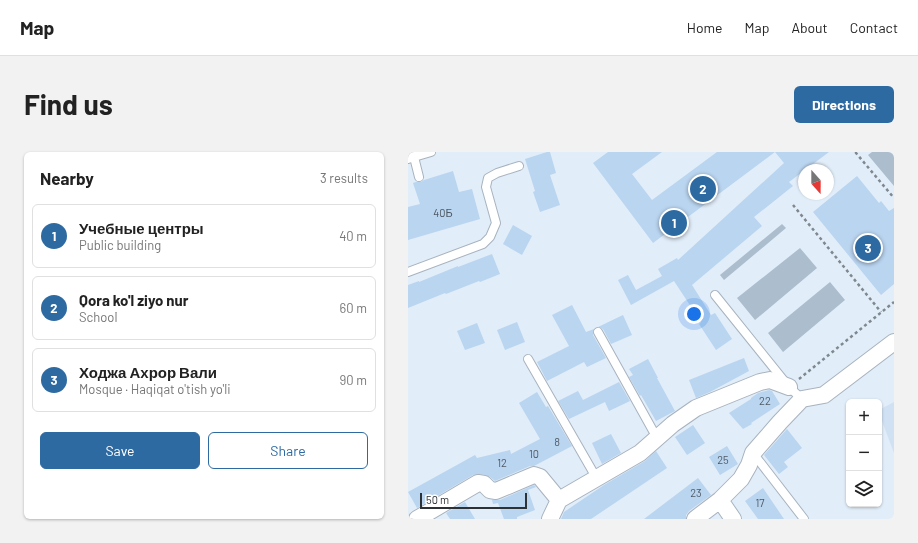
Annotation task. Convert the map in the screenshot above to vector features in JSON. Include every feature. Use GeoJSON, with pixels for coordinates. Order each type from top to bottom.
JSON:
{"type":"FeatureCollection","features":[{"type":"Feature","properties":{"kind":"street"},"geometry":{"type":"LineString","coordinates":[[695,519],[720,500],[741,479],[749,466],[753,453],[802,399],[824,396],[894,342]]}},
{"type":"Feature","properties":{"kind":"street"},"geometry":{"type":"LineString","coordinates":[[550,519],[559,500],[640,453],[673,424],[696,408],[760,382],[770,380],[789,386]]}},
{"type":"Feature","properties":{"kind":"street"},"geometry":{"type":"LineString","coordinates":[[417,519],[478,483],[484,484],[490,490],[496,491],[534,476],[540,477],[559,500]]}},
{"type":"Feature","properties":{"kind":"street"},"geometry":{"type":"LineString","coordinates":[[720,500],[733,519]]}},
{"type":"Feature","properties":{"kind":"lane"},"geometry":{"type":"LineString","coordinates":[[419,177],[411,156],[431,152]]}},
{"type":"Feature","properties":{"kind":"lane"},"geometry":{"type":"LineString","coordinates":[[408,272],[483,244],[490,237],[496,223],[486,186],[488,178],[497,173],[518,166]]}},
{"type":"Feature","properties":{"kind":"lane"},"geometry":{"type":"LineString","coordinates":[[715,295],[789,386],[802,399]]}},
{"type":"Feature","properties":{"kind":"lane"},"geometry":{"type":"LineString","coordinates":[[598,332],[657,438]]}},
{"type":"Feature","properties":{"kind":"lane"},"geometry":{"type":"LineString","coordinates":[[528,359],[597,479]]}},
{"type":"Feature","properties":{"kind":"lane"},"geometry":{"type":"LineString","coordinates":[[753,453],[804,519]]}},
{"type":"Feature","properties":{"kind":"path"},"geometry":{"type":"LineString","coordinates":[[856,152],[894,198]]}},
{"type":"Feature","properties":{"kind":"path"},"geometry":{"type":"LineString","coordinates":[[793,205],[881,312]]}},
{"type":"Feature","properties":{"kind":"path"},"geometry":{"type":"LineString","coordinates":[[789,386],[894,302]]}},
{"type":"Feature","properties":{"kind":"shaded area"},"geometry":{"type":"Polygon","coordinates":[[[872,152],[894,152],[894,186],[868,155],[872,152]]]}},
{"type":"Feature","properties":{"kind":"shaded area"},"geometry":{"type":"Polygon","coordinates":[[[782,224],[786,228],[724,280],[720,275],[782,224]]]}},
{"type":"Feature","properties":{"kind":"shaded area"},"geometry":{"type":"Polygon","coordinates":[[[800,248],[817,268],[755,320],[737,298],[800,248]]]}},
{"type":"Feature","properties":{"kind":"shaded area"},"geometry":{"type":"Polygon","coordinates":[[[830,282],[845,300],[783,352],[768,333],[830,282]]]}},
{"type":"Feature","properties":{"kind":"shaded area"},"geometry":{"type":"Polygon","coordinates":[[[894,402],[894,453],[882,421],[882,408],[894,402]]]}},
{"type":"Feature","properties":{"kind":"building"},"geometry":{"type":"Polygon","coordinates":[[[550,152],[556,173],[550,175],[560,205],[540,212],[533,192],[535,191],[525,159],[550,152]]]}},
{"type":"Feature","properties":{"kind":"building"},"geometry":{"type":"Polygon","coordinates":[[[608,152],[662,152],[632,174],[652,200],[717,152],[775,152],[653,243],[593,163],[608,152]]]}},
{"type":"Feature","properties":{"kind":"building"},"geometry":{"type":"Polygon","coordinates":[[[775,152],[829,152],[813,164],[798,164],[798,175],[789,182],[793,186],[754,217],[762,226],[692,285],[711,315],[715,313],[732,339],[716,350],[699,324],[701,322],[674,281],[631,305],[618,280],[628,275],[636,290],[662,276],[658,269],[677,258],[678,260],[784,163],[775,152]]]}},
{"type":"Feature","properties":{"kind":"building"},"geometry":{"type":"Polygon","coordinates":[[[453,171],[459,192],[472,189],[480,219],[408,240],[408,207],[420,204],[413,183],[421,182],[453,171]]]}},
{"type":"Feature","properties":{"kind":"building"},"geometry":{"type":"Polygon","coordinates":[[[857,176],[879,203],[881,201],[889,211],[894,208],[894,284],[881,295],[813,212],[828,200],[834,200],[834,195],[857,176]]]}},
{"type":"Feature","properties":{"kind":"building"},"geometry":{"type":"Polygon","coordinates":[[[513,225],[532,236],[522,255],[503,244],[513,225]]]}},
{"type":"Feature","properties":{"kind":"building"},"geometry":{"type":"Polygon","coordinates":[[[492,254],[500,274],[446,294],[445,293],[408,308],[408,285],[492,254]]]}},
{"type":"Feature","properties":{"kind":"building"},"geometry":{"type":"Polygon","coordinates":[[[572,305],[586,332],[594,329],[593,335],[606,358],[587,367],[584,362],[547,381],[537,362],[569,346],[552,315],[572,305]]]}},
{"type":"Feature","properties":{"kind":"building"},"geometry":{"type":"Polygon","coordinates":[[[623,315],[632,335],[611,344],[603,329],[598,327],[623,315]]]}},
{"type":"Feature","properties":{"kind":"building"},"geometry":{"type":"Polygon","coordinates":[[[517,322],[525,342],[505,350],[497,330],[517,322]]]}},
{"type":"Feature","properties":{"kind":"building"},"geometry":{"type":"Polygon","coordinates":[[[477,323],[485,343],[465,350],[457,331],[477,323]]]}},
{"type":"Feature","properties":{"kind":"building"},"geometry":{"type":"Polygon","coordinates":[[[744,358],[749,371],[696,398],[689,380],[744,358]]]}},
{"type":"Feature","properties":{"kind":"building"},"geometry":{"type":"Polygon","coordinates":[[[648,359],[675,411],[656,421],[629,377],[633,375],[629,369],[648,359]]]}},
{"type":"Feature","properties":{"kind":"building"},"geometry":{"type":"Polygon","coordinates":[[[619,382],[630,401],[609,411],[605,402],[569,419],[558,401],[578,391],[583,400],[619,382]]]}},
{"type":"Feature","properties":{"kind":"building"},"geometry":{"type":"Polygon","coordinates":[[[769,390],[772,391],[780,404],[743,429],[729,413],[758,393],[769,390]]]}},
{"type":"Feature","properties":{"kind":"building"},"geometry":{"type":"Polygon","coordinates":[[[537,392],[546,407],[548,406],[572,446],[534,466],[530,466],[495,481],[486,475],[473,475],[417,508],[408,492],[475,455],[477,458],[510,450],[511,454],[540,439],[519,403],[537,392]]]}},
{"type":"Feature","properties":{"kind":"building"},"geometry":{"type":"Polygon","coordinates":[[[693,425],[705,443],[687,455],[675,437],[693,425]]]}},
{"type":"Feature","properties":{"kind":"building"},"geometry":{"type":"Polygon","coordinates":[[[787,429],[802,448],[784,462],[788,467],[779,474],[764,455],[787,429]]]}},
{"type":"Feature","properties":{"kind":"building"},"geometry":{"type":"Polygon","coordinates":[[[611,434],[621,453],[602,464],[592,443],[611,434]]]}},
{"type":"Feature","properties":{"kind":"building"},"geometry":{"type":"Polygon","coordinates":[[[727,446],[738,464],[720,475],[709,457],[727,446]]]}},
{"type":"Feature","properties":{"kind":"building"},"geometry":{"type":"Polygon","coordinates":[[[656,451],[667,468],[591,519],[561,519],[564,512],[604,485],[645,461],[656,451]]]}},
{"type":"Feature","properties":{"kind":"building"},"geometry":{"type":"Polygon","coordinates":[[[698,478],[711,495],[689,511],[686,515],[686,519],[644,519],[698,478]]]}},
{"type":"Feature","properties":{"kind":"building"},"geometry":{"type":"Polygon","coordinates":[[[534,485],[536,487],[528,490],[535,510],[517,517],[517,519],[504,519],[498,503],[493,504],[492,500],[500,500],[534,485]]]}},
{"type":"Feature","properties":{"kind":"building"},"geometry":{"type":"Polygon","coordinates":[[[763,488],[784,519],[758,519],[745,501],[763,488]]]}},
{"type":"Feature","properties":{"kind":"building"},"geometry":{"type":"Polygon","coordinates":[[[465,502],[475,519],[450,519],[446,513],[465,502]]]}},
{"type":"Feature","properties":{"kind":"place","name":"Qora ko'l ziyo nur"},"geometry":{"type":"Point","coordinates":[703,189]}},
{"type":"Feature","properties":{"kind":"place","name":"Учебные центры"},"geometry":{"type":"Point","coordinates":[674,223]}},
{"type":"Feature","properties":{"kind":"place","name":"Ходжа Ахрор Вали"},"geometry":{"type":"Point","coordinates":[868,248]}}]}
